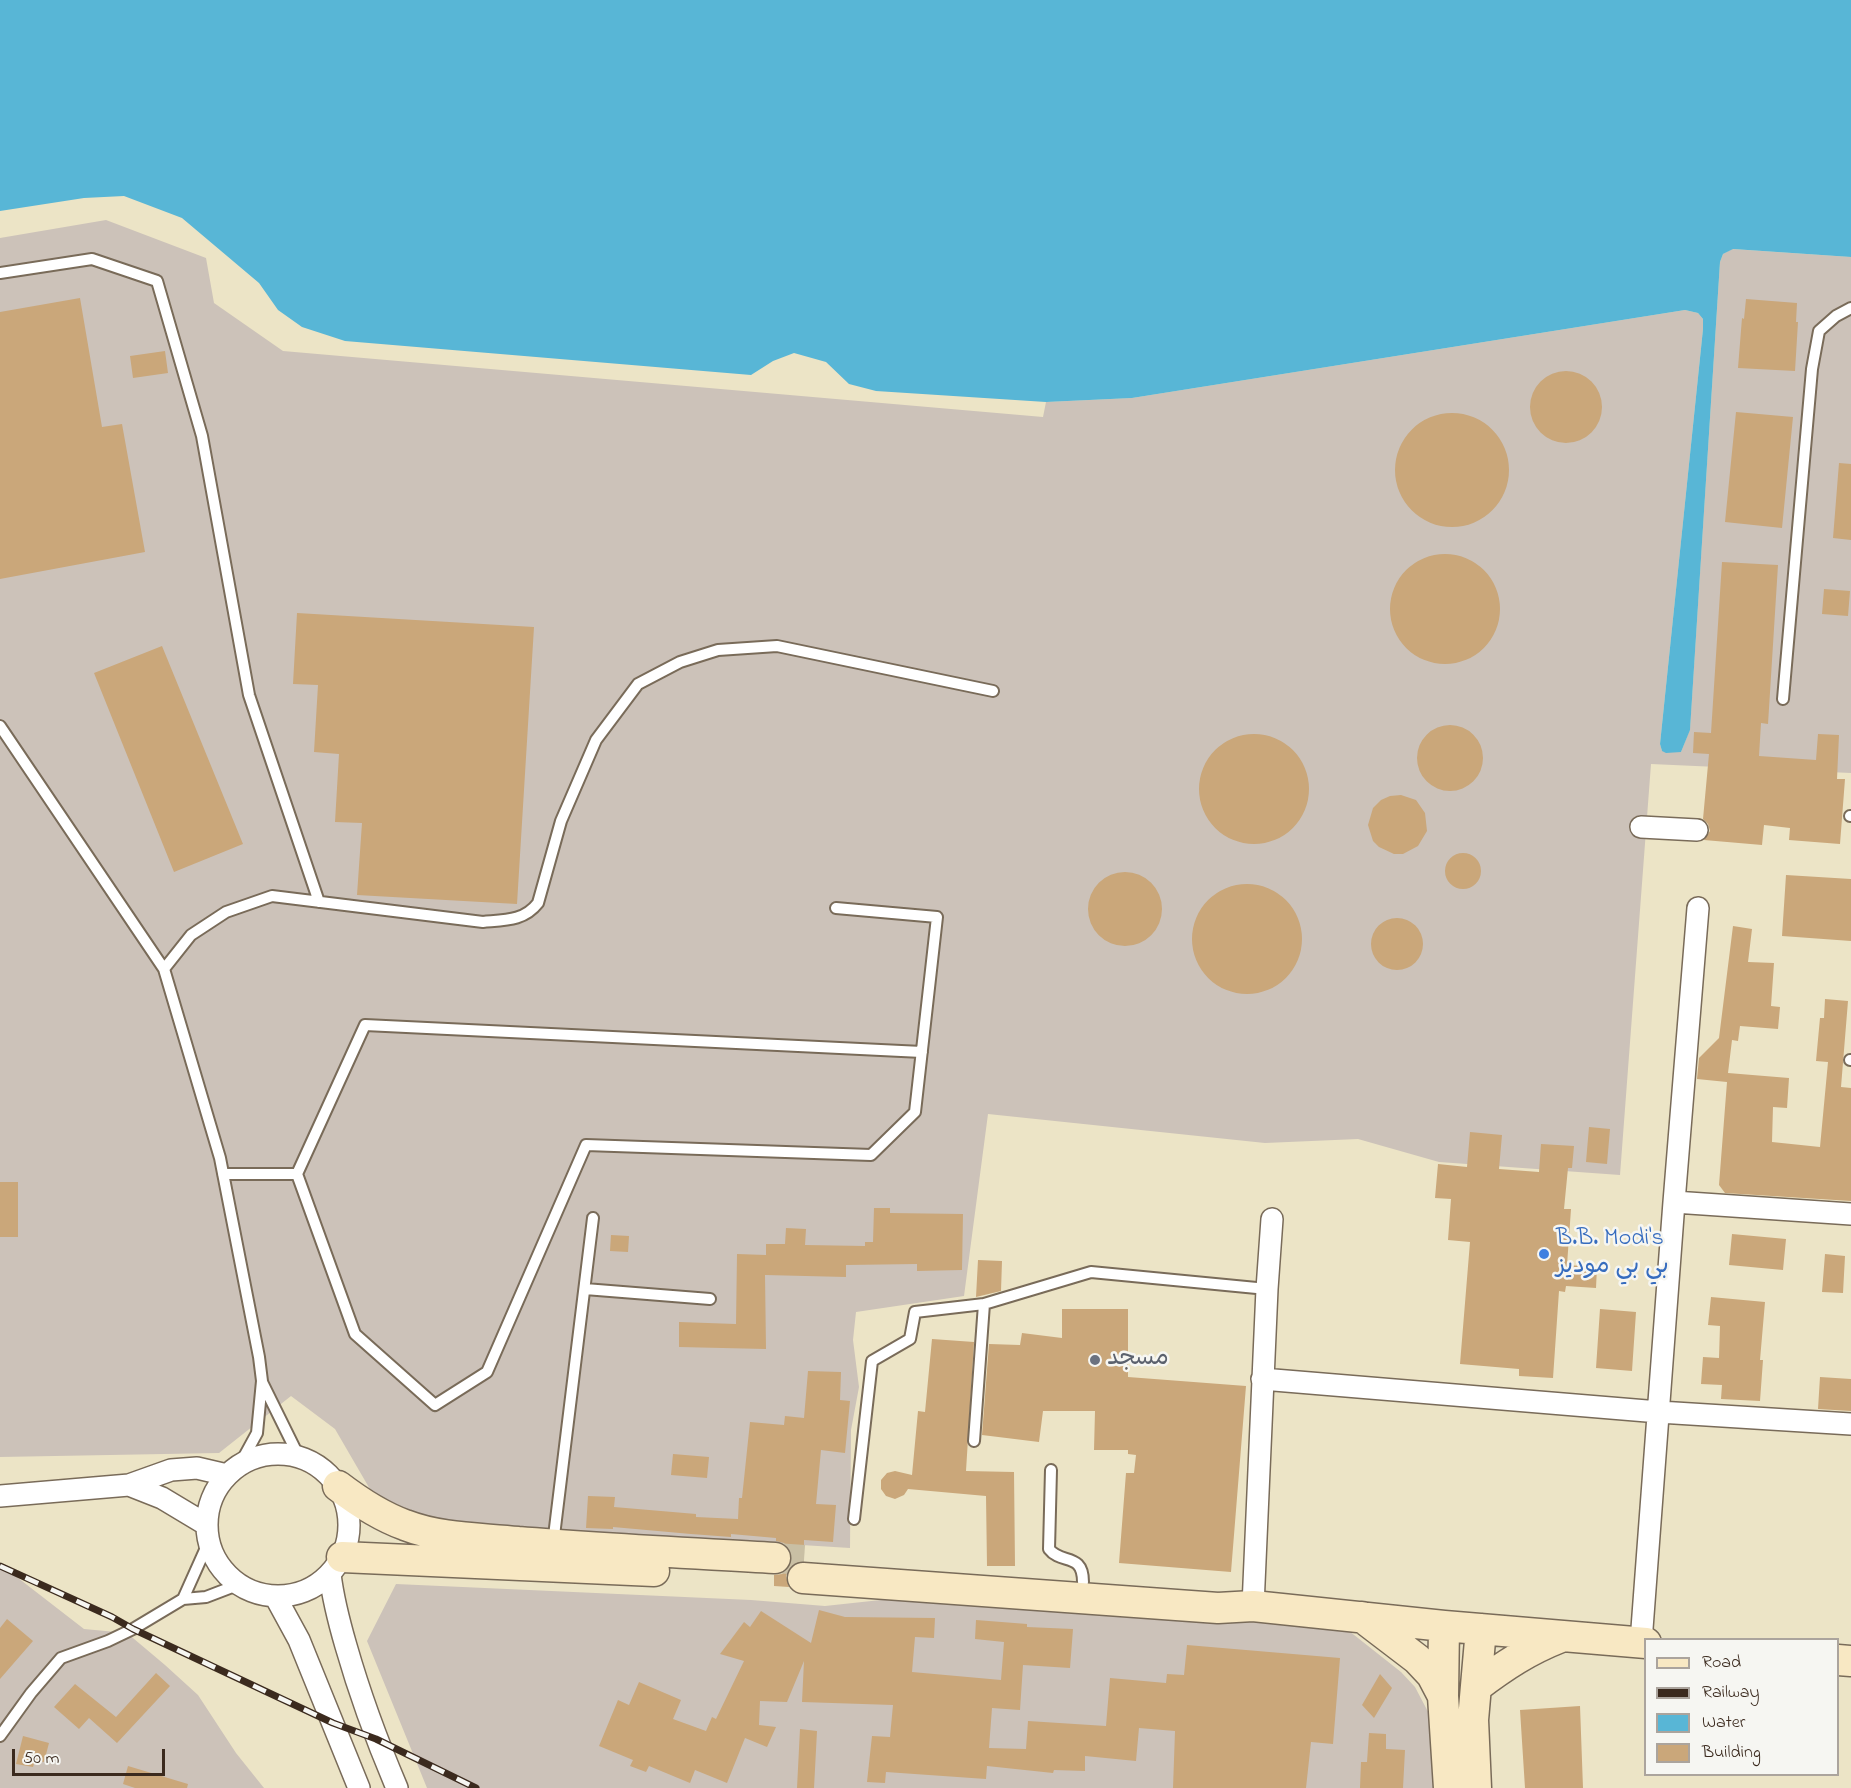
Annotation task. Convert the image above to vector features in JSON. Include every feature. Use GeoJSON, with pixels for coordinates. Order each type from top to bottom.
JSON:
{"type":"FeatureCollection","features":[{"type":"Feature","properties":{"kind":"main road"},"geometry":{"type":"LineString","coordinates":[[338,1486],[359,1502],[382,1515],[407,1526],[432,1533],[789,1568],[978,1582],[1218,1608],[1250,1606],[1643,1643]]}},
{"type":"Feature","properties":{"kind":"main road"},"geometry":{"type":"LineString","coordinates":[[336,1565],[789,1568]]}},
{"type":"Feature","properties":{"kind":"main road"},"geometry":{"type":"LineString","coordinates":[[978,1582],[1083,1582],[1225,1595],[1241,1600],[1250,1606]]}},
{"type":"Feature","properties":{"kind":"main road"},"geometry":{"type":"LineString","coordinates":[[1362,1617],[1417,1659],[1432,1675],[1443,1696]]}},
{"type":"Feature","properties":{"kind":"main road"},"geometry":{"type":"LineString","coordinates":[[1444,1626],[1443,1696],[1449,1788]]}},
{"type":"Feature","properties":{"kind":"main road"},"geometry":{"type":"LineString","coordinates":[[1476,1788],[1473,1720],[1481,1629]]}},
{"type":"Feature","properties":{"kind":"main road"},"geometry":{"type":"LineString","coordinates":[[1476,1687],[1515,1658],[1564,1636]]}},
{"type":"Feature","properties":{"kind":"street"},"geometry":{"type":"LineString","coordinates":[[1641,827],[1697,830]]}},
{"type":"Feature","properties":{"kind":"street"},"geometry":{"type":"LineString","coordinates":[[1643,1643],[1674,1202],[1698,908]]}},
{"type":"Feature","properties":{"kind":"street"},"geometry":{"type":"LineString","coordinates":[[1674,1202],[1851,1214]]}},
{"type":"Feature","properties":{"kind":"street"},"geometry":{"type":"LineString","coordinates":[[1250,1606],[1272,1219]]}},
{"type":"Feature","properties":{"kind":"street"},"geometry":{"type":"LineString","coordinates":[[1262,1379],[1659,1412],[1851,1424]]}},
{"type":"Feature","properties":{"kind":"street"},"geometry":{"type":"LineString","coordinates":[[336,1565],[314,1586],[295,1593],[275,1596],[251,1590],[240,1584],[220,1565],[208,1533],[212,1498],[218,1486],[233,1470],[253,1458],[268,1454],[299,1457],[321,1468],[338,1486],[346,1503],[350,1521],[348,1539],[336,1565],[332,1595],[356,1682],[376,1739],[397,1788]]}},
{"type":"Feature","properties":{"kind":"street"},"geometry":{"type":"LineString","coordinates":[[0,1496],[129,1485],[171,1470],[197,1468],[233,1470]]}},
{"type":"Feature","properties":{"kind":"street"},"geometry":{"type":"LineString","coordinates":[[129,1485],[162,1498],[208,1533]]}},
{"type":"Feature","properties":{"kind":"street"},"geometry":{"type":"LineString","coordinates":[[275,1596],[308,1660],[359,1788]]}},
{"type":"Feature","properties":{"kind":"lane"},"geometry":{"type":"LineString","coordinates":[[0,273],[92,259],[157,281],[202,436],[249,695],[319,902]]}},
{"type":"Feature","properties":{"kind":"lane"},"geometry":{"type":"LineString","coordinates":[[1783,699],[1812,369],[1819,331],[1836,316],[1851,308]]}},
{"type":"Feature","properties":{"kind":"lane"},"geometry":{"type":"LineString","coordinates":[[165,969],[191,935],[226,912],[272,896],[483,922],[516,919],[530,913],[538,903],[561,820],[596,740],[638,684],[680,662],[718,650],[777,646],[993,690]]}},
{"type":"Feature","properties":{"kind":"lane"},"geometry":{"type":"LineString","coordinates":[[0,726],[165,969],[223,1174],[259,1357],[262,1381],[257,1433],[233,1470]]}},
{"type":"Feature","properties":{"kind":"lane"},"geometry":{"type":"LineString","coordinates":[[836,908],[937,917],[922,1052],[915,1113],[871,1155],[586,1145],[487,1372],[435,1406],[355,1335],[297,1174],[365,1024],[922,1052]]}},
{"type":"Feature","properties":{"kind":"lane"},"geometry":{"type":"LineString","coordinates":[[223,1174],[297,1174]]}},
{"type":"Feature","properties":{"kind":"lane"},"geometry":{"type":"LineString","coordinates":[[553,1545],[593,1218]]}},
{"type":"Feature","properties":{"kind":"lane"},"geometry":{"type":"LineString","coordinates":[[854,1519],[872,1361],[910,1339],[915,1312],[984,1304],[1090,1272],[1267,1289]]}},
{"type":"Feature","properties":{"kind":"lane"},"geometry":{"type":"LineString","coordinates":[[585,1289],[710,1299]]}},
{"type":"Feature","properties":{"kind":"lane"},"geometry":{"type":"LineString","coordinates":[[974,1442],[984,1304]]}},
{"type":"Feature","properties":{"kind":"lane"},"geometry":{"type":"LineString","coordinates":[[262,1381],[299,1457]]}},
{"type":"Feature","properties":{"kind":"lane"},"geometry":{"type":"LineString","coordinates":[[1051,1470],[1049,1549],[1056,1556],[1070,1558],[1076,1562],[1083,1575],[1083,1582]]}},
{"type":"Feature","properties":{"kind":"lane"},"geometry":{"type":"LineString","coordinates":[[183,1599],[208,1533]]}},
{"type":"Feature","properties":{"kind":"lane"},"geometry":{"type":"LineString","coordinates":[[0,1736],[31,1693],[61,1658],[133,1629],[183,1599],[206,1597],[240,1584]]}},
{"type":"Feature","properties":{"kind":"shaded area"},"geometry":{"type":"Polygon","coordinates":[[[106,220],[206,258],[214,303],[283,351],[1043,417],[1046,402],[1132,398],[1685,310],[1698,313],[1703,319],[1703,329],[1660,744],[1662,751],[1681,752],[1690,729],[1720,262],[1723,254],[1732,249],[1851,257],[1851,773],[1651,764],[1620,1175],[1439,1162],[1358,1139],[1265,1143],[988,1114],[964,1296],[856,1312],[853,1340],[859,1387],[851,1430],[850,1548],[431,1522],[378,1503],[335,1429],[291,1396],[219,1453],[0,1457],[0,238],[106,220]]]}},
{"type":"Feature","properties":{"kind":"shaded area"},"geometry":{"type":"Polygon","coordinates":[[[0,1564],[84,1629],[127,1633],[165,1665],[198,1695],[236,1753],[264,1788],[0,1788],[0,1564]]]}},
{"type":"Feature","properties":{"kind":"shaded area"},"geometry":{"type":"Polygon","coordinates":[[[396,1584],[751,1600],[825,1606],[918,1596],[1344,1627],[1401,1672],[1415,1687],[1436,1727],[1442,1788],[427,1788],[367,1641],[396,1584]]]}},
{"type":"Feature","properties":{"kind":"water"},"geometry":{"type":"Polygon","coordinates":[[[0,0],[1851,0],[1851,257],[1733,249],[1723,254],[1720,262],[1690,730],[1681,752],[1666,753],[1662,751],[1660,744],[1703,329],[1703,319],[1698,313],[1685,310],[1132,398],[1046,402],[876,391],[849,384],[826,362],[794,353],[773,361],[751,375],[345,341],[302,327],[278,310],[259,283],[182,218],[124,196],[84,198],[0,211],[0,0]]]}},
{"type":"Feature","properties":{"kind":"building"},"geometry":{"type":"Polygon","coordinates":[[[80,298],[102,427],[122,424],[145,552],[0,579],[0,312],[80,298]]]}},
{"type":"Feature","properties":{"kind":"building"},"geometry":{"type":"Polygon","coordinates":[[[1746,299],[1797,303],[1795,371],[1738,368],[1746,299]]]}},
{"type":"Feature","properties":{"kind":"building"},"geometry":{"type":"Polygon","coordinates":[[[165,351],[168,373],[133,378],[130,356],[165,351]]]}},
{"type":"Feature","properties":{"kind":"building"},"geometry":{"type":"Polygon","coordinates":[[[1573,371],[1592,381],[1600,393],[1602,407],[1600,421],[1592,433],[1580,441],[1559,443],[1540,433],[1532,421],[1530,400],[1540,381],[1552,373],[1573,371]]]}},
{"type":"Feature","properties":{"kind":"building"},"geometry":{"type":"Polygon","coordinates":[[[1736,412],[1793,417],[1782,528],[1725,522],[1736,412]]]}},
{"type":"Feature","properties":{"kind":"building"},"geometry":{"type":"Polygon","coordinates":[[[1452,413],[1474,417],[1484,422],[1500,438],[1505,448],[1509,470],[1505,492],[1500,502],[1484,518],[1474,523],[1452,527],[1430,523],[1420,518],[1404,502],[1399,492],[1395,470],[1399,448],[1404,438],[1420,422],[1430,417],[1452,413]]]}},
{"type":"Feature","properties":{"kind":"building"},"geometry":{"type":"Polygon","coordinates":[[[1839,463],[1851,464],[1851,540],[1833,538],[1839,463]]]}},
{"type":"Feature","properties":{"kind":"building"},"geometry":{"type":"Polygon","coordinates":[[[1445,554],[1466,558],[1484,570],[1496,588],[1500,609],[1496,630],[1484,648],[1466,660],[1445,664],[1424,660],[1406,648],[1394,630],[1390,609],[1394,588],[1406,570],[1424,558],[1445,554]]]}},
{"type":"Feature","properties":{"kind":"building"},"geometry":{"type":"Polygon","coordinates":[[[1722,562],[1778,565],[1768,724],[1761,723],[1759,756],[1816,760],[1818,734],[1839,735],[1837,779],[1845,779],[1840,844],[1789,840],[1790,828],[1764,825],[1762,845],[1704,840],[1710,831],[1703,819],[1709,754],[1693,753],[1694,732],[1711,733],[1722,562]]]}},
{"type":"Feature","properties":{"kind":"building"},"geometry":{"type":"Polygon","coordinates":[[[1824,589],[1850,591],[1848,616],[1822,614],[1824,589]]]}},
{"type":"Feature","properties":{"kind":"building"},"geometry":{"type":"Polygon","coordinates":[[[297,613],[534,627],[517,904],[357,895],[362,823],[335,822],[339,754],[314,752],[318,685],[293,684],[297,613]]]}},
{"type":"Feature","properties":{"kind":"building"},"geometry":{"type":"Polygon","coordinates":[[[162,646],[243,844],[174,872],[94,673],[162,646]]]}},
{"type":"Feature","properties":{"kind":"building"},"geometry":{"type":"Polygon","coordinates":[[[1450,725],[1463,728],[1473,735],[1480,745],[1483,758],[1480,771],[1473,781],[1463,788],[1450,791],[1437,788],[1427,781],[1420,771],[1417,758],[1420,745],[1427,735],[1437,728],[1450,725]]]}},
{"type":"Feature","properties":{"kind":"building"},"geometry":{"type":"Polygon","coordinates":[[[1254,734],[1275,738],[1293,750],[1305,768],[1309,789],[1305,810],[1293,828],[1275,840],[1254,844],[1233,840],[1215,828],[1203,810],[1199,789],[1203,768],[1215,750],[1233,738],[1254,734]]]}},
{"type":"Feature","properties":{"kind":"building"},"geometry":{"type":"Polygon","coordinates":[[[1401,795],[1416,800],[1425,813],[1427,831],[1418,846],[1403,854],[1394,854],[1379,847],[1373,841],[1368,825],[1373,808],[1381,800],[1401,795]]]}},
{"type":"Feature","properties":{"kind":"building"},"geometry":{"type":"Polygon","coordinates":[[[1463,853],[1476,858],[1481,871],[1476,884],[1463,889],[1450,884],[1445,871],[1450,858],[1463,853]]]}},
{"type":"Feature","properties":{"kind":"building"},"geometry":{"type":"Polygon","coordinates":[[[1125,872],[1146,878],[1156,888],[1162,909],[1156,930],[1146,940],[1125,946],[1104,940],[1094,930],[1088,909],[1094,888],[1104,878],[1125,872]]]}},
{"type":"Feature","properties":{"kind":"building"},"geometry":{"type":"Polygon","coordinates":[[[1786,875],[1851,879],[1851,941],[1782,936],[1786,875]]]}},
{"type":"Feature","properties":{"kind":"building"},"geometry":{"type":"Polygon","coordinates":[[[1247,884],[1268,888],[1286,900],[1298,918],[1302,939],[1298,960],[1286,978],[1268,990],[1247,994],[1226,990],[1208,978],[1196,960],[1192,939],[1196,918],[1208,900],[1226,888],[1247,884]]]}},
{"type":"Feature","properties":{"kind":"building"},"geometry":{"type":"Polygon","coordinates":[[[1392,918],[1402,918],[1411,922],[1419,930],[1423,944],[1419,958],[1411,966],[1402,970],[1392,970],[1383,966],[1375,958],[1371,949],[1371,939],[1375,930],[1383,922],[1392,918]]]}},
{"type":"Feature","properties":{"kind":"building"},"geometry":{"type":"Polygon","coordinates":[[[1733,926],[1752,929],[1748,962],[1774,963],[1771,1006],[1780,1007],[1778,1029],[1740,1026],[1738,1041],[1732,1040],[1728,1073],[1789,1078],[1787,1108],[1773,1107],[1772,1142],[1820,1147],[1828,1062],[1816,1061],[1820,1018],[1824,1018],[1825,999],[1848,1001],[1841,1087],[1851,1088],[1851,1201],[1725,1193],[1719,1185],[1727,1082],[1697,1079],[1699,1058],[1719,1038],[1733,926]]]}},
{"type":"Feature","properties":{"kind":"building"},"geometry":{"type":"Polygon","coordinates":[[[1589,1127],[1610,1129],[1607,1164],[1586,1162],[1589,1127]]]}},
{"type":"Feature","properties":{"kind":"building"},"geometry":{"type":"Polygon","coordinates":[[[1470,1132],[1502,1135],[1499,1169],[1539,1172],[1541,1144],[1574,1146],[1572,1168],[1568,1168],[1564,1209],[1571,1209],[1567,1265],[1597,1267],[1596,1288],[1566,1286],[1565,1292],[1559,1291],[1553,1378],[1519,1376],[1519,1369],[1460,1364],[1470,1242],[1448,1240],[1451,1199],[1435,1198],[1438,1164],[1467,1167],[1470,1132]]]}},
{"type":"Feature","properties":{"kind":"building"},"geometry":{"type":"Polygon","coordinates":[[[0,1182],[18,1182],[18,1237],[0,1237],[0,1182]]]}},
{"type":"Feature","properties":{"kind":"building"},"geometry":{"type":"Polygon","coordinates":[[[874,1208],[890,1208],[890,1213],[963,1214],[962,1270],[917,1271],[917,1264],[846,1265],[846,1277],[765,1275],[766,1349],[679,1347],[679,1322],[736,1324],[737,1254],[766,1255],[766,1244],[785,1244],[786,1228],[806,1229],[805,1245],[865,1246],[865,1242],[873,1242],[874,1208]]]}},
{"type":"Feature","properties":{"kind":"building"},"geometry":{"type":"Polygon","coordinates":[[[1732,1234],[1786,1239],[1783,1270],[1729,1265],[1732,1234]]]}},
{"type":"Feature","properties":{"kind":"building"},"geometry":{"type":"Polygon","coordinates":[[[611,1235],[629,1236],[628,1252],[610,1251],[611,1235]]]}},
{"type":"Feature","properties":{"kind":"building"},"geometry":{"type":"Polygon","coordinates":[[[1825,1254],[1845,1256],[1843,1293],[1822,1292],[1825,1254]]]}},
{"type":"Feature","properties":{"kind":"building"},"geometry":{"type":"Polygon","coordinates":[[[978,1260],[1002,1261],[1001,1291],[976,1297],[978,1260]]]}},
{"type":"Feature","properties":{"kind":"building"},"geometry":{"type":"Polygon","coordinates":[[[1711,1297],[1765,1302],[1760,1360],[1763,1360],[1760,1401],[1721,1399],[1722,1385],[1701,1384],[1703,1357],[1719,1358],[1720,1326],[1708,1325],[1711,1297]]]}},
{"type":"Feature","properties":{"kind":"building"},"geometry":{"type":"Polygon","coordinates":[[[1062,1309],[1128,1309],[1128,1377],[1246,1386],[1231,1572],[1119,1563],[1126,1473],[1134,1473],[1136,1455],[1128,1454],[1128,1450],[1094,1450],[1095,1411],[1043,1411],[1039,1442],[982,1435],[989,1344],[1020,1345],[1022,1333],[1062,1338],[1062,1309]]]}},
{"type":"Feature","properties":{"kind":"building"},"geometry":{"type":"Polygon","coordinates":[[[1600,1309],[1636,1312],[1632,1371],[1596,1368],[1600,1309]]]}},
{"type":"Feature","properties":{"kind":"building"},"geometry":{"type":"Polygon","coordinates":[[[932,1339],[974,1342],[966,1471],[1014,1472],[1015,1566],[987,1566],[986,1496],[908,1489],[904,1495],[895,1499],[886,1496],[881,1489],[881,1480],[887,1473],[895,1471],[912,1475],[918,1411],[925,1412],[932,1339]]]}},
{"type":"Feature","properties":{"kind":"building"},"geometry":{"type":"Polygon","coordinates":[[[808,1371],[841,1372],[840,1400],[850,1401],[845,1453],[821,1450],[816,1504],[836,1505],[833,1542],[804,1540],[804,1561],[796,1562],[789,1568],[792,1558],[790,1550],[784,1543],[776,1541],[776,1538],[731,1534],[731,1537],[613,1527],[613,1529],[586,1528],[588,1496],[615,1497],[614,1507],[696,1514],[696,1517],[738,1519],[750,1422],[784,1425],[785,1416],[804,1418],[808,1371]]]}},
{"type":"Feature","properties":{"kind":"building"},"geometry":{"type":"Polygon","coordinates":[[[1820,1377],[1851,1379],[1851,1411],[1818,1409],[1820,1377]]]}},
{"type":"Feature","properties":{"kind":"building"},"geometry":{"type":"Polygon","coordinates":[[[673,1454],[709,1457],[707,1478],[671,1475],[673,1454]]]}},
{"type":"Feature","properties":{"kind":"building"},"geometry":{"type":"Polygon","coordinates":[[[789,1568],[786,1576],[789,1587],[774,1586],[774,1575],[782,1574],[789,1568]]]}},
{"type":"Feature","properties":{"kind":"building"},"geometry":{"type":"Polygon","coordinates":[[[819,1610],[845,1617],[935,1618],[934,1638],[915,1637],[912,1672],[1001,1680],[1004,1642],[975,1639],[976,1620],[1027,1624],[1027,1627],[1073,1629],[1070,1668],[1023,1665],[1020,1710],[992,1708],[989,1748],[1026,1749],[1028,1721],[1106,1726],[1110,1678],[1166,1683],[1167,1674],[1184,1675],[1187,1645],[1340,1658],[1333,1744],[1311,1742],[1306,1788],[1173,1788],[1175,1731],[1139,1728],[1136,1761],[1085,1756],[1085,1771],[1054,1770],[1053,1773],[987,1766],[986,1779],[886,1772],[885,1783],[867,1782],[872,1736],[890,1737],[893,1705],[802,1702],[804,1661],[787,1702],[760,1701],[759,1725],[776,1727],[767,1747],[745,1738],[727,1783],[695,1770],[690,1783],[649,1766],[646,1772],[630,1766],[633,1760],[599,1746],[618,1700],[629,1705],[639,1682],[681,1700],[673,1719],[706,1731],[712,1717],[716,1719],[744,1661],[720,1654],[744,1622],[750,1627],[761,1611],[811,1643],[819,1610]]]}},
{"type":"Feature","properties":{"kind":"building"},"geometry":{"type":"Polygon","coordinates":[[[7,1619],[33,1641],[0,1679],[0,1628],[7,1619]]]}},
{"type":"Feature","properties":{"kind":"building"},"geometry":{"type":"Polygon","coordinates":[[[156,1673],[170,1686],[117,1743],[89,1718],[79,1729],[54,1707],[75,1684],[116,1717],[156,1673]]]}},
{"type":"Feature","properties":{"kind":"building"},"geometry":{"type":"Polygon","coordinates":[[[1380,1674],[1392,1688],[1374,1718],[1362,1705],[1380,1674]]]}},
{"type":"Feature","properties":{"kind":"building"},"geometry":{"type":"Polygon","coordinates":[[[1580,1706],[1583,1788],[1525,1788],[1520,1710],[1580,1706]]]}},
{"type":"Feature","properties":{"kind":"building"},"geometry":{"type":"Polygon","coordinates":[[[800,1729],[817,1731],[814,1788],[797,1788],[800,1729]]]}},
{"type":"Feature","properties":{"kind":"building"},"geometry":{"type":"Polygon","coordinates":[[[1369,1733],[1386,1734],[1386,1749],[1405,1750],[1403,1788],[1360,1788],[1361,1762],[1367,1762],[1369,1733]]]}},
{"type":"Feature","properties":{"kind":"building"},"geometry":{"type":"Polygon","coordinates":[[[23,1736],[49,1743],[44,1762],[35,1760],[33,1767],[16,1764],[23,1736]]]}},
{"type":"Feature","properties":{"kind":"building"},"geometry":{"type":"Polygon","coordinates":[[[128,1766],[188,1784],[187,1788],[135,1788],[123,1784],[128,1766]]]}},
{"type":"Feature","properties":{"kind":"tunnel"},"geometry":{"type":"LineString","coordinates":[[775,1558],[804,1560]]}},
{"type":"Feature","properties":{"kind":"railway"},"geometry":{"type":"LineString","coordinates":[[0,1566],[333,1723],[376,1739],[476,1788]]}},
{"type":"Feature","properties":{"kind":"place","name":"B.B. Modi's بي بي موديز"},"geometry":{"type":"Point","coordinates":[1544,1254]}},
{"type":"Feature","properties":{"kind":"place","name":"مسجد"},"geometry":{"type":"Point","coordinates":[1095,1360]}}]}
